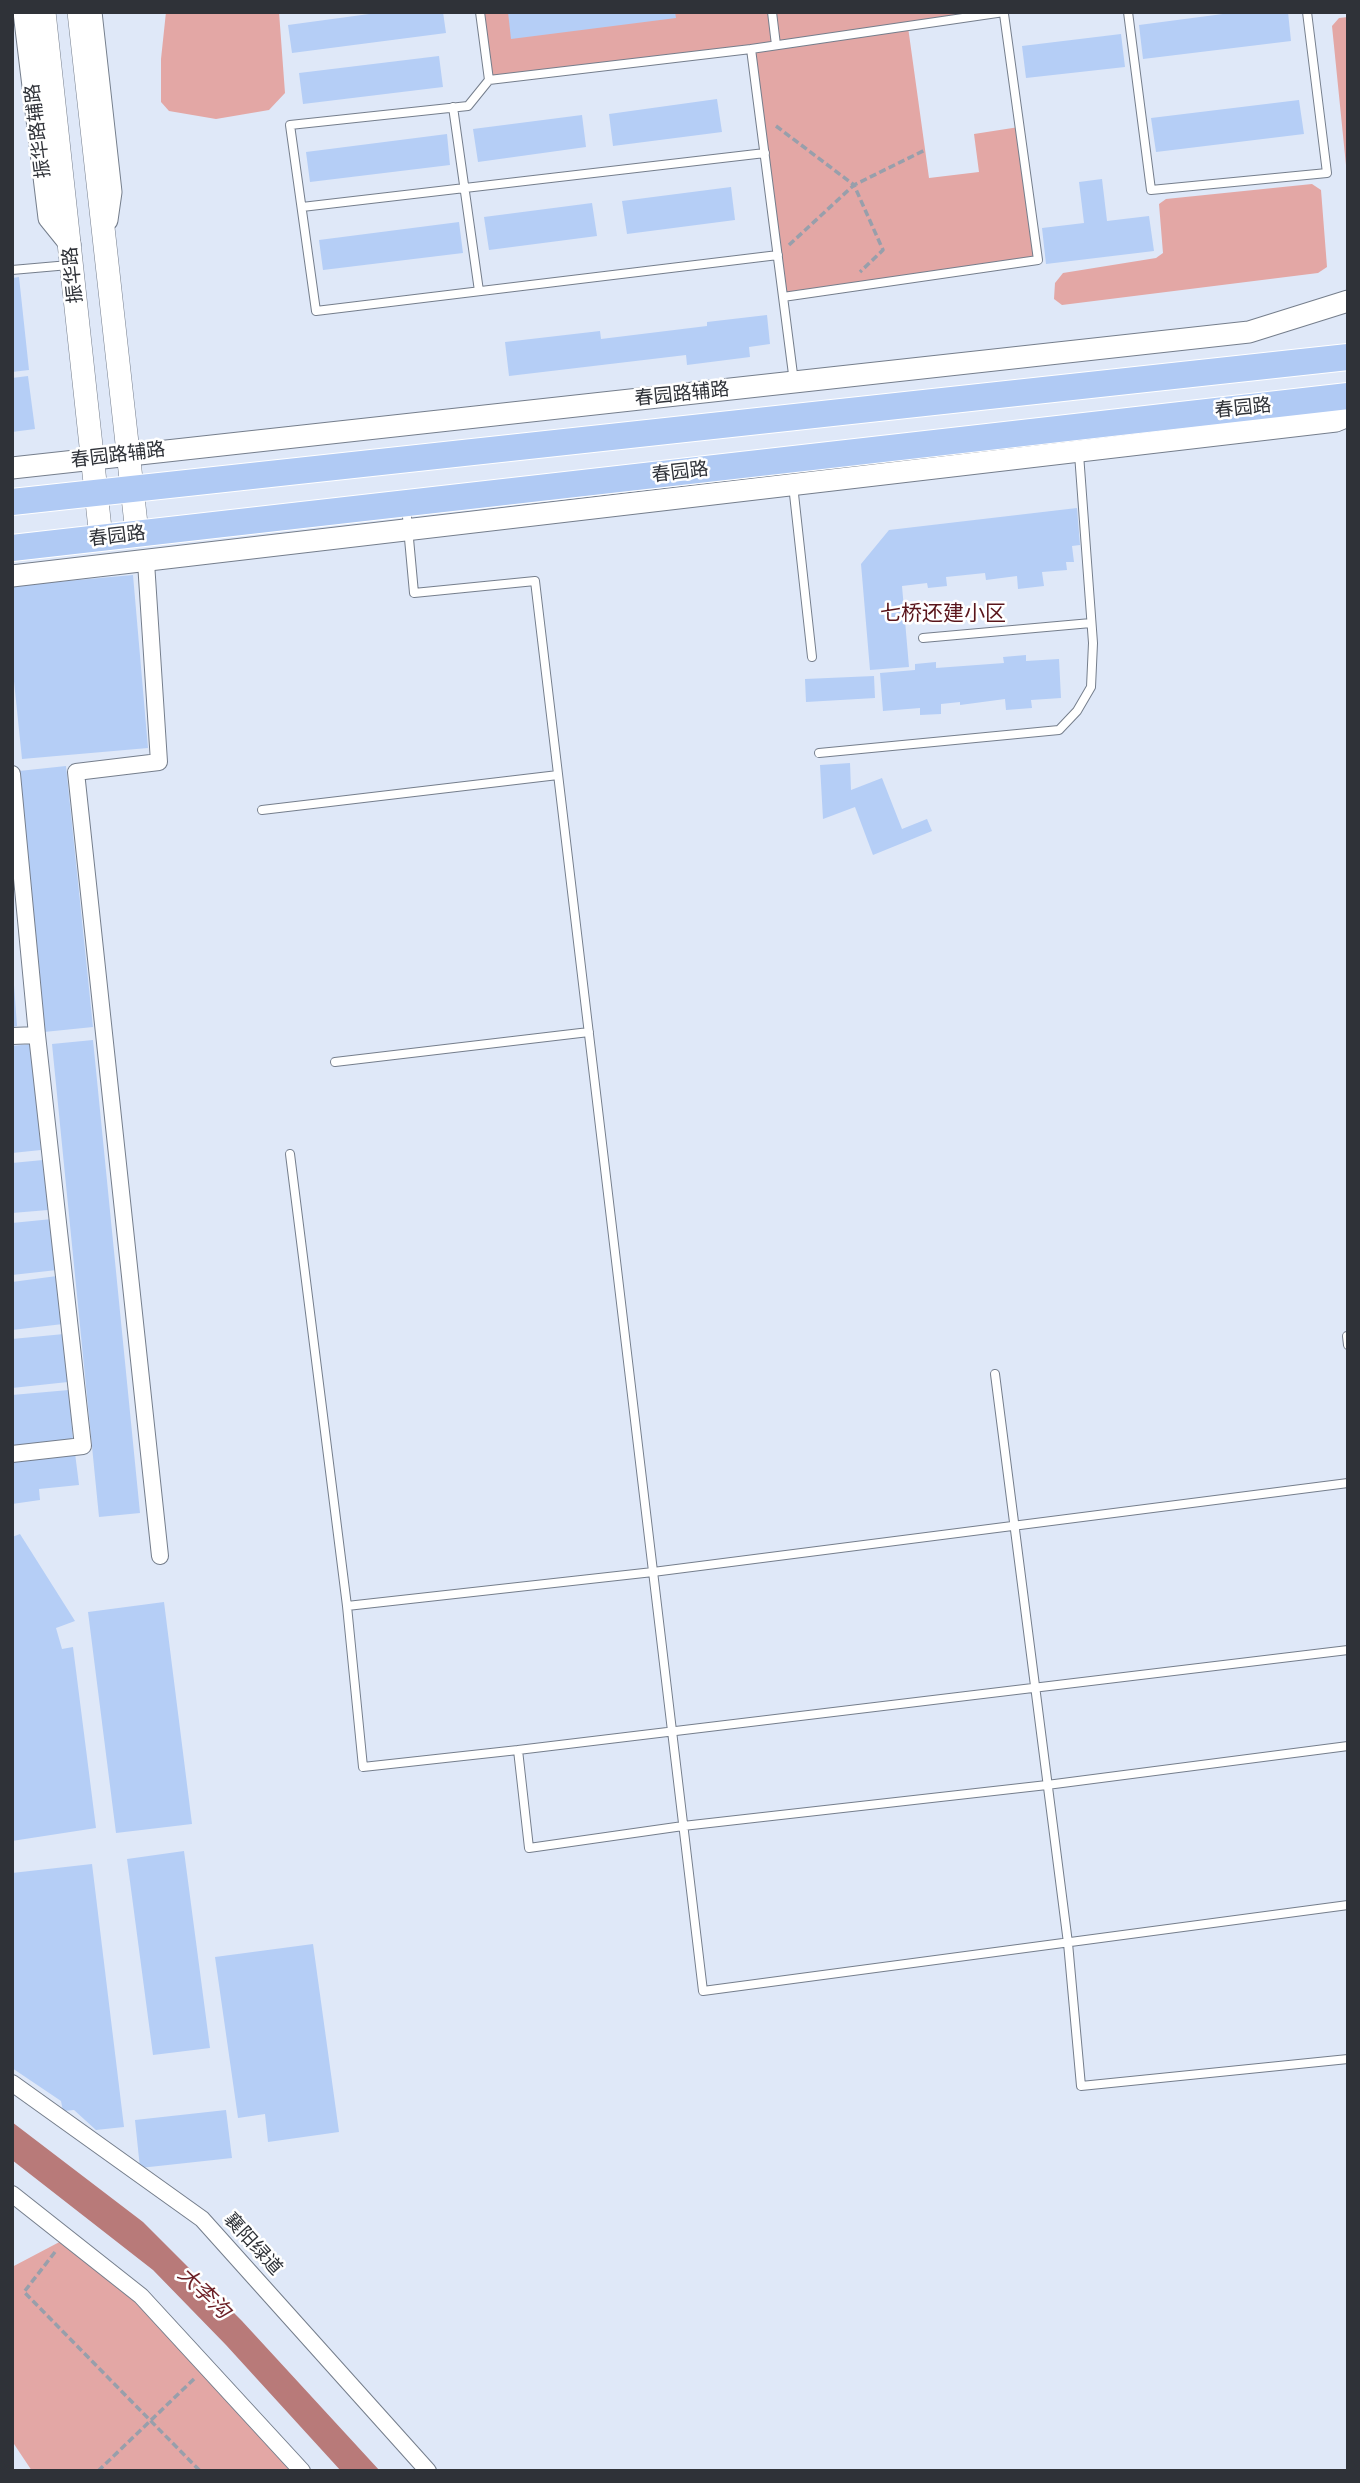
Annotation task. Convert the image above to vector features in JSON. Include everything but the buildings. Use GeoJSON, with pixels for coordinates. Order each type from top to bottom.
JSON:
{"type":"FeatureCollection","features":[{"type":"Feature","properties":{"kind":"main road","name":"振华路"},"geometry":{"type":"LineString","coordinates":[[44,12],[101,538]]}},
{"type":"Feature","properties":{"kind":"main road","name":"振华路"},"geometry":{"type":"LineString","coordinates":[[79,12],[137,533]]}},
{"type":"Feature","properties":{"kind":"main road","name":"春园路"},"geometry":{"type":"LineString","coordinates":[[12,502],[1348,357]]}},
{"type":"Feature","properties":{"kind":"main road","name":"春园路"},"geometry":{"type":"LineString","coordinates":[[12,548],[406,503],[792,472],[1079,439],[1348,396]]}},
{"type":"Feature","properties":{"kind":"street","name":"振华路辅路"},"geometry":{"type":"LineString","coordinates":[[24,12],[49,218],[71,254]]}},
{"type":"Feature","properties":{"kind":"street"},"geometry":{"type":"LineString","coordinates":[[91,12],[111,192],[105,240]]}},
{"type":"Feature","properties":{"kind":"street","name":"春园路辅路"},"geometry":{"type":"LineString","coordinates":[[12,468],[1249,332],[1348,301]]}},
{"type":"Feature","properties":{"kind":"street"},"geometry":{"type":"LineString","coordinates":[[789,418],[794,382]]}},
{"type":"Feature","properties":{"kind":"street"},"geometry":{"type":"LineString","coordinates":[[1079,439],[1336,421],[1348,416]]}},
{"type":"Feature","properties":{"kind":"street"},"geometry":{"type":"LineString","coordinates":[[375,427],[378,462]]}},
{"type":"Feature","properties":{"kind":"street"},"geometry":{"type":"LineString","coordinates":[[12,576],[408,531],[792,472]]}},
{"type":"Feature","properties":{"kind":"street"},"geometry":{"type":"LineString","coordinates":[[137,533],[146,562],[159,762],[76,772],[160,1556]]}},
{"type":"Feature","properties":{"kind":"street"},"geometry":{"type":"LineString","coordinates":[[12,1454],[83,1446],[37,1035],[13,785]]}},
{"type":"Feature","properties":{"kind":"street"},"geometry":{"type":"LineString","coordinates":[[12,1036],[37,1035]]}},
{"type":"Feature","properties":{"kind":"street","name":"襄阳绿道"},"geometry":{"type":"LineString","coordinates":[[12,2083],[202,2219],[428,2471]]}},
{"type":"Feature","properties":{"kind":"street"},"geometry":{"type":"LineString","coordinates":[[12,2194],[141,2296],[303,2471]]}},
{"type":"Feature","properties":{"kind":"lane"},"geometry":{"type":"LineString","coordinates":[[480,12],[489,80]]}},
{"type":"Feature","properties":{"kind":"lane"},"geometry":{"type":"LineString","coordinates":[[772,12],[776,45]]}},
{"type":"Feature","properties":{"kind":"lane"},"geometry":{"type":"LineString","coordinates":[[1128,12],[1151,191],[1327,173],[1307,12]]}},
{"type":"Feature","properties":{"kind":"lane"},"geometry":{"type":"LineString","coordinates":[[778,255],[316,311],[290,125],[468,106],[489,80],[776,45],[1004,13],[1038,260],[783,297]]}},
{"type":"Feature","properties":{"kind":"lane"},"geometry":{"type":"LineString","coordinates":[[751,48],[794,382]]}},
{"type":"Feature","properties":{"kind":"lane"},"geometry":{"type":"LineString","coordinates":[[453,107],[479,291]]}},
{"type":"Feature","properties":{"kind":"lane"},"geometry":{"type":"LineString","coordinates":[[302,207],[765,153]]}},
{"type":"Feature","properties":{"kind":"lane"},"geometry":{"type":"LineString","coordinates":[[12,270],[71,254]]}},
{"type":"Feature","properties":{"kind":"lane"},"geometry":{"type":"LineString","coordinates":[[819,753],[1059,730],[1077,711],[1091,687],[1091,623],[1079,439]]}},
{"type":"Feature","properties":{"kind":"lane"},"geometry":{"type":"LineString","coordinates":[[792,472],[812,657]]}},
{"type":"Feature","properties":{"kind":"lane"},"geometry":{"type":"LineString","coordinates":[[406,503],[414,593],[535,581],[703,1991],[1348,1905]]}},
{"type":"Feature","properties":{"kind":"lane"},"geometry":{"type":"LineString","coordinates":[[923,638],[1091,623]]}},
{"type":"Feature","properties":{"kind":"lane"},"geometry":{"type":"LineString","coordinates":[[262,810],[558,775]]}},
{"type":"Feature","properties":{"kind":"lane"},"geometry":{"type":"LineString","coordinates":[[335,1062],[589,1032]]}},
{"type":"Feature","properties":{"kind":"lane"},"geometry":{"type":"LineString","coordinates":[[290,1154],[347,1606],[363,1767],[1348,1650]]}},
{"type":"Feature","properties":{"kind":"lane"},"geometry":{"type":"LineString","coordinates":[[995,1374],[1068,1942],[1081,2087],[1348,2059]]}},
{"type":"Feature","properties":{"kind":"lane"},"geometry":{"type":"LineString","coordinates":[[347,1606],[653,1572],[1348,1483]]}},
{"type":"Feature","properties":{"kind":"lane"},"geometry":{"type":"LineString","coordinates":[[518,1750],[529,1848],[683,1826],[1047,1785],[1348,1746]]}},
{"type":"Feature","properties":{"kind":"path"},"geometry":{"type":"LineString","coordinates":[[760,115],[854,185],[883,250],[843,288]]}},
{"type":"Feature","properties":{"kind":"path"},"geometry":{"type":"LineString","coordinates":[[778,255],[854,185],[925,150]]}},
{"type":"Feature","properties":{"kind":"path"},"geometry":{"type":"LineString","coordinates":[[67,2238],[24,2292],[200,2471]]}},
{"type":"Feature","properties":{"kind":"path"},"geometry":{"type":"LineString","coordinates":[[98,2471],[206,2367]]}},
{"type":"Feature","properties":{"kind":"shaded area"},"geometry":{"type":"Polygon","coordinates":[[[166,12],[279,12],[285,93],[269,110],[216,119],[169,111],[161,102],[161,59],[166,12]]]}},
{"type":"Feature","properties":{"kind":"shaded area"},"geometry":{"type":"Polygon","coordinates":[[[478,12],[1004,12],[908,27],[929,178],[979,172],[974,134],[1019,127],[1038,260],[783,297],[751,49],[486,83],[478,12]]]}},
{"type":"Feature","properties":{"kind":"shaded area"},"geometry":{"type":"Polygon","coordinates":[[[1348,17],[1348,185],[1332,26],[1339,18],[1348,17]]]}},
{"type":"Feature","properties":{"kind":"shaded area"},"geometry":{"type":"Polygon","coordinates":[[[1312,184],[1321,190],[1327,267],[1318,273],[1062,305],[1054,299],[1055,283],[1063,273],[1156,258],[1163,253],[1159,204],[1166,199],[1312,184]]]}},
{"type":"Feature","properties":{"kind":"shaded area"},"geometry":{"type":"Polygon","coordinates":[[[67,2238],[141,2296],[309,2471],[32,2471],[12,2441],[12,2267],[67,2238]]]}},
{"type":"Feature","properties":{"kind":"water","name":"大李沟"},"geometry":{"type":"Polygon","coordinates":[[[12,2122],[143,2222],[242,2321],[380,2471],[341,2471],[153,2270],[12,2160],[12,2122]]]}},
{"type":"Feature","properties":{"kind":"district","name":"七桥还建小区"},"geometry":{"type":"Point","coordinates":[943,614]}}]}
